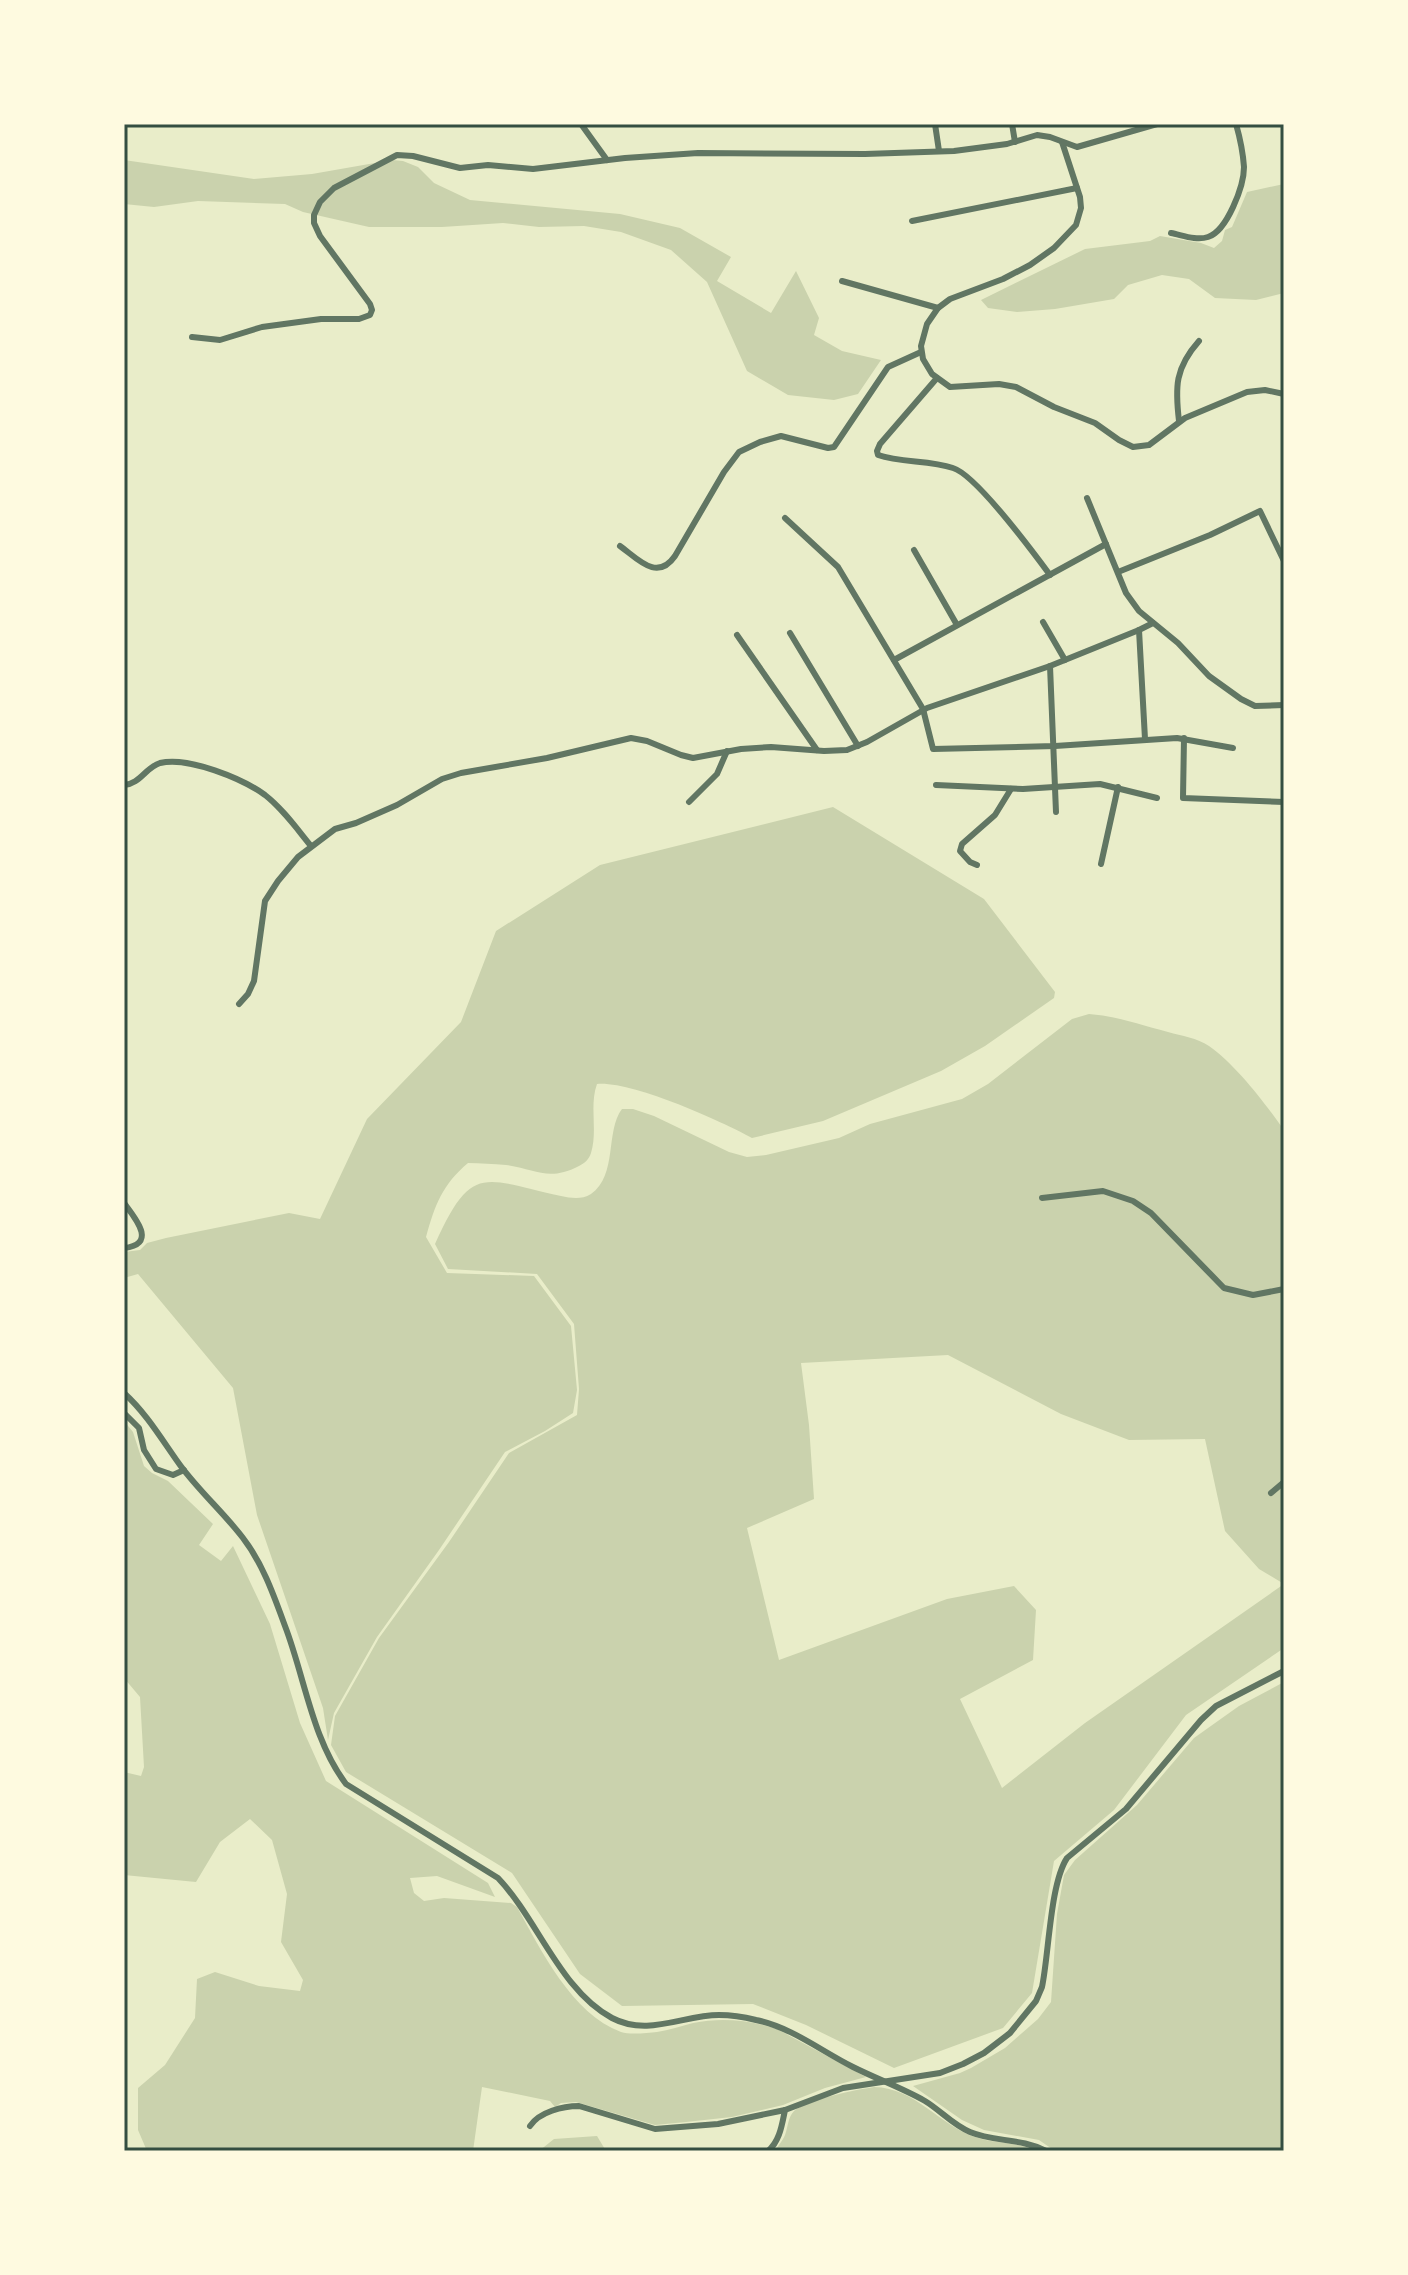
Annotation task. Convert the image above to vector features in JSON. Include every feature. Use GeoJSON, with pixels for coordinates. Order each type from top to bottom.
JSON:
{"type":"FeatureCollection","features":[{"type":"Feature","properties":{"kind":"street"},"geometry":{"type":"LineString","coordinates":[[581,124],[607,160]]}},
{"type":"Feature","properties":{"kind":"street"},"geometry":{"type":"LineString","coordinates":[[935,124],[939,151]]}},
{"type":"Feature","properties":{"kind":"street"},"geometry":{"type":"LineString","coordinates":[[1012,124],[1015,142]]}},
{"type":"Feature","properties":{"kind":"street"},"geometry":{"type":"LineString","coordinates":[[192,337],[220,340],[262,327],[321,319],[359,319],[370,315],[370,304],[320,236],[314,220],[317,207],[329,192],[389,157],[400,154],[463,169],[488,165],[538,169],[607,160],[722,152],[840,154],[970,150],[1037,135],[1072,147],[1083,147],[1157,124]]}},
{"type":"Feature","properties":{"kind":"street"},"geometry":{"type":"LineString","coordinates":[[1171,233],[1205,238],[1217,232],[1226,221],[1243,174],[1236,124]]}},
{"type":"Feature","properties":{"kind":"street"},"geometry":{"type":"LineString","coordinates":[[1062,142],[1081,204],[1079,217],[1072,230],[1054,248],[1012,275],[950,299],[938,308],[925,329],[921,352],[925,364],[937,378],[945,385],[956,388],[999,384],[1016,387],[1054,407],[1095,423],[1133,447],[1149,445],[1179,421],[1252,390],[1283,392]]}},
{"type":"Feature","properties":{"kind":"street"},"geometry":{"type":"LineString","coordinates":[[912,221],[1077,188]]}},
{"type":"Feature","properties":{"kind":"street"},"geometry":{"type":"LineString","coordinates":[[842,281],[938,308]]}},
{"type":"Feature","properties":{"kind":"street"},"geometry":{"type":"LineString","coordinates":[[1179,421],[1178,372],[1199,341]]}},
{"type":"Feature","properties":{"kind":"street"},"geometry":{"type":"LineString","coordinates":[[620,546],[651,567],[666,567],[739,452],[781,436],[834,447],[888,367],[921,352]]}},
{"type":"Feature","properties":{"kind":"street"},"geometry":{"type":"LineString","coordinates":[[937,378],[880,444],[878,455],[950,467],[967,475],[1050,575]]}},
{"type":"Feature","properties":{"kind":"street"},"geometry":{"type":"LineString","coordinates":[[1087,498],[1129,599],[1139,611],[1178,643],[1209,676],[1241,699],[1255,706],[1284,705]]}},
{"type":"Feature","properties":{"kind":"street"},"geometry":{"type":"LineString","coordinates":[[1118,572],[1260,511],[1284,561]]}},
{"type":"Feature","properties":{"kind":"street"},"geometry":{"type":"LineString","coordinates":[[785,518],[838,567],[923,709],[933,749],[1184,738],[1233,748]]}},
{"type":"Feature","properties":{"kind":"street"},"geometry":{"type":"LineString","coordinates":[[894,660],[1106,544]]}},
{"type":"Feature","properties":{"kind":"street"},"geometry":{"type":"LineString","coordinates":[[914,550],[957,625]]}},
{"type":"Feature","properties":{"kind":"street"},"geometry":{"type":"LineString","coordinates":[[1043,622],[1065,660]]}},
{"type":"Feature","properties":{"kind":"street"},"geometry":{"type":"LineString","coordinates":[[239,1004],[254,981],[265,901],[287,869],[335,829],[397,805],[442,779],[631,738],[689,758],[781,746],[843,750],[858,746],[923,709],[1050,666],[1153,623]]}},
{"type":"Feature","properties":{"kind":"street"},"geometry":{"type":"LineString","coordinates":[[1139,630],[1145,739]]}},
{"type":"Feature","properties":{"kind":"street"},"geometry":{"type":"LineString","coordinates":[[790,633],[858,746]]}},
{"type":"Feature","properties":{"kind":"street"},"geometry":{"type":"LineString","coordinates":[[737,635],[817,750]]}},
{"type":"Feature","properties":{"kind":"street"},"geometry":{"type":"LineString","coordinates":[[1050,666],[1056,812]]}},
{"type":"Feature","properties":{"kind":"street"},"geometry":{"type":"LineString","coordinates":[[1184,738],[1183,798],[1284,802]]}},
{"type":"Feature","properties":{"kind":"street"},"geometry":{"type":"LineString","coordinates":[[689,802],[717,774],[727,751]]}},
{"type":"Feature","properties":{"kind":"street"},"geometry":{"type":"LineString","coordinates":[[124,785],[135,783],[161,763],[196,764],[213,769],[265,795],[311,846]]}},
{"type":"Feature","properties":{"kind":"street"},"geometry":{"type":"LineString","coordinates":[[936,785],[1011,789],[1092,784],[1118,787],[1157,798]]}},
{"type":"Feature","properties":{"kind":"street"},"geometry":{"type":"LineString","coordinates":[[1101,864],[1118,787]]}},
{"type":"Feature","properties":{"kind":"street"},"geometry":{"type":"LineString","coordinates":[[977,865],[960,851],[962,844],[995,815],[1011,789]]}},
{"type":"Feature","properties":{"kind":"street"},"geometry":{"type":"LineString","coordinates":[[1042,1198],[1103,1191],[1133,1201],[1151,1213],[1224,1288],[1253,1295],[1284,1289]]}},
{"type":"Feature","properties":{"kind":"street"},"geometry":{"type":"LineString","coordinates":[[124,1203],[138,1222],[142,1234],[137,1245],[124,1248]]}},
{"type":"Feature","properties":{"kind":"street"},"geometry":{"type":"LineString","coordinates":[[124,1393],[145,1414],[184,1470],[245,1540],[264,1571],[286,1627],[325,1748],[346,1784],[498,1878],[510,1890],[568,1978],[590,2001],[611,2018],[629,2024],[664,2025],[718,2015],[759,2020],[783,2029],[927,2103],[972,2133],[1027,2143],[1046,2151]]}},
{"type":"Feature","properties":{"kind":"street"},"geometry":{"type":"LineString","coordinates":[[124,1413],[139,1428],[144,1450],[156,1469],[173,1475],[184,1470]]}},
{"type":"Feature","properties":{"kind":"street"},"geometry":{"type":"LineString","coordinates":[[1271,1493],[1284,1482]]}},
{"type":"Feature","properties":{"kind":"street"},"geometry":{"type":"LineString","coordinates":[[530,2126],[535,2118],[567,2106],[579,2106],[655,2129],[718,2124],[785,2110],[843,2088],[940,2073],[963,2064],[994,2045],[1019,2023],[1036,2001],[1042,1987],[1055,1893],[1067,1858],[1126,1809],[1216,1706],[1284,1671]]}},
{"type":"Feature","properties":{"kind":"street"},"geometry":{"type":"LineString","coordinates":[[768,2151],[781,2130],[785,2110]]}},
{"type":"Feature","properties":{"kind":"green space"},"geometry":{"type":"Polygon","coordinates":[[[124,160],[254,179],[403,161],[418,167],[434,183],[470,200],[620,214],[680,228],[731,257],[717,281],[771,313],[796,271],[819,318],[814,335],[842,351],[881,360],[858,394],[834,400],[788,395],[747,371],[707,282],[671,250],[621,232],[584,226],[539,227],[503,223],[369,227],[303,212],[285,204],[198,201],[154,207],[124,204],[124,160]]]}},
{"type":"Feature","properties":{"kind":"green space"},"geometry":{"type":"Polygon","coordinates":[[[1284,184],[1284,293],[1256,300],[1215,298],[1189,279],[1162,275],[1128,285],[1114,299],[1055,309],[1017,312],[988,308],[981,300],[1085,249],[1150,241],[1160,236],[1214,248],[1222,241],[1225,230],[1232,227],[1247,192],[1284,184]]]}},
{"type":"Feature","properties":{"kind":"green space"},"geometry":{"type":"Polygon","coordinates":[[[833,807],[984,899],[1055,992],[1054,998],[985,1046],[941,1071],[823,1121],[752,1138],[653,1095],[597,1084],[593,1144],[589,1157],[581,1165],[550,1174],[506,1165],[468,1163],[459,1171],[441,1196],[426,1237],[447,1273],[534,1276],[571,1326],[577,1390],[573,1413],[505,1452],[377,1637],[334,1713],[328,1740],[323,1708],[257,1515],[233,1388],[138,1274],[124,1278],[124,1252],[140,1250],[147,1243],[166,1238],[289,1213],[320,1219],[367,1119],[461,1022],[496,931],[600,865],[833,807]]]}},
{"type":"Feature","properties":{"kind":"green space"},"geometry":{"type":"Polygon","coordinates":[[[1089,1014],[1129,1021],[1209,1046],[1240,1074],[1284,1130],[1284,1584],[1284,1648],[1186,1715],[1114,1810],[1054,1861],[1032,1993],[1003,2028],[894,2068],[806,2025],[753,2004],[622,2006],[580,1974],[512,1873],[346,1772],[331,1745],[335,1716],[379,1638],[509,1453],[577,1415],[579,1389],[574,1324],[537,1274],[448,1269],[435,1244],[459,1200],[471,1188],[483,1183],[497,1182],[572,1198],[591,1194],[605,1176],[614,1129],[622,1109],[654,1116],[729,1152],[747,1157],[766,1155],[839,1138],[870,1124],[962,1099],[988,1084],[1072,1019],[1089,1014]],[[948,1355],[801,1363],[814,1499],[747,1528],[779,1660],[947,1599],[1014,1586],[1036,1610],[1033,1660],[960,1699],[1002,1788],[1085,1723],[1284,1584],[1259,1569],[1225,1531],[1205,1439],[1129,1440],[1061,1414],[948,1355]]]}},
{"type":"Feature","properties":{"kind":"green space"},"geometry":{"type":"Polygon","coordinates":[[[124,1421],[133,1432],[144,1466],[168,1481],[213,1524],[199,1545],[221,1561],[233,1546],[270,1624],[300,1723],[326,1781],[488,1883],[495,1897],[437,1876],[410,1878],[414,1893],[424,1901],[444,1898],[511,1903],[517,1907],[548,1961],[573,1996],[603,2023],[621,2032],[657,2032],[714,2020],[756,2023],[777,2029],[866,2077],[825,2088],[783,2105],[732,2117],[655,2125],[576,2102],[561,2103],[555,2107],[550,2101],[482,2087],[473,2151],[147,2151],[138,2130],[138,2088],[165,2065],[195,2018],[197,1979],[215,1972],[259,1986],[300,1991],[303,1980],[281,1942],[287,1894],[272,1840],[250,1819],[220,1842],[196,1882],[124,1875],[124,1772],[141,1776],[144,1767],[140,1697],[124,1678],[124,1421]]]}},
{"type":"Feature","properties":{"kind":"green space"},"geometry":{"type":"Polygon","coordinates":[[[1284,1682],[1284,2151],[1055,2151],[1039,2140],[984,2130],[962,2120],[913,2086],[971,2068],[1005,2048],[1038,2019],[1051,2002],[1057,1914],[1064,1875],[1075,1860],[1137,1805],[1194,1738],[1239,1706],[1284,1682]]]}},
{"type":"Feature","properties":{"kind":"green space"},"geometry":{"type":"Polygon","coordinates":[[[874,2087],[889,2089],[915,2100],[975,2137],[1037,2151],[775,2151],[794,2111],[832,2096],[874,2087]]]}},
{"type":"Feature","properties":{"kind":"green space"},"geometry":{"type":"Polygon","coordinates":[[[597,2136],[606,2151],[539,2151],[554,2139],[597,2136]]]}}]}
